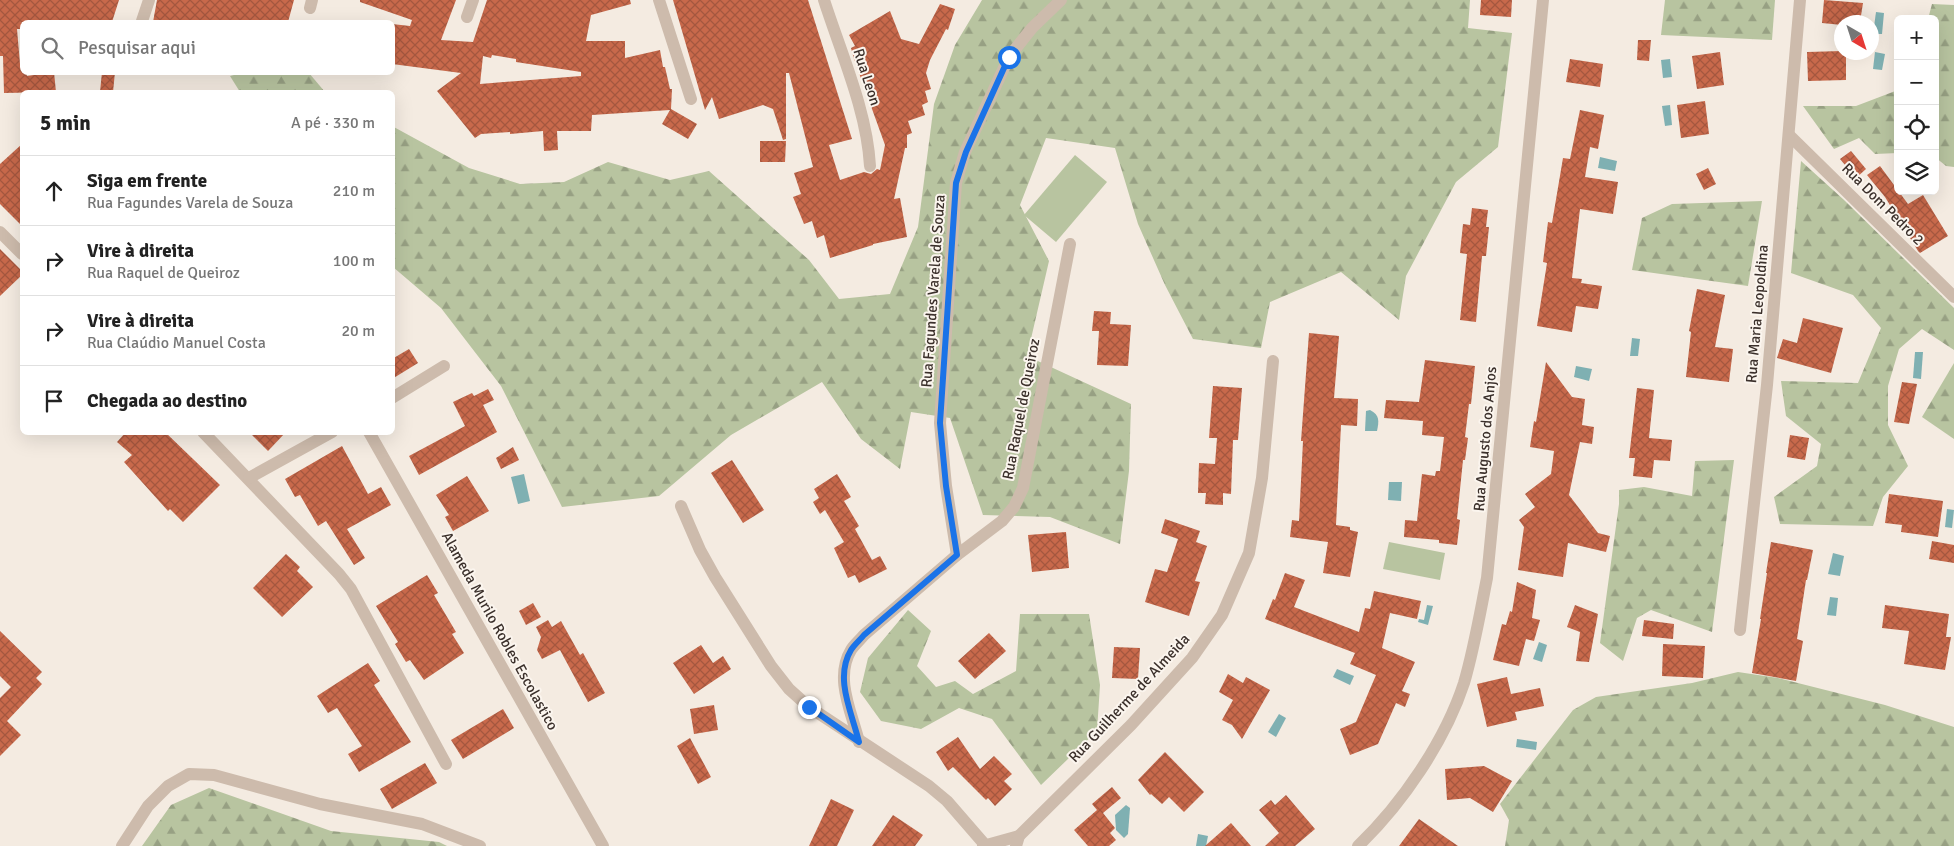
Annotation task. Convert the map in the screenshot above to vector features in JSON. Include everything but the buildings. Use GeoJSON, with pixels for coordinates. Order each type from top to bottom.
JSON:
{"type":"FeatureCollection","features":[{"type":"Feature","properties":{"kind":"street"},"geometry":{"type":"LineString","coordinates":[[142,20],[149,0]]}},
{"type":"Feature","properties":{"kind":"street"},"geometry":{"type":"LineString","coordinates":[[467,17],[473,0]]}},
{"type":"Feature","properties":{"kind":"street"},"geometry":{"type":"LineString","coordinates":[[659,0],[691,99]]}},
{"type":"Feature","properties":{"kind":"street","name":"Rua Leon"},"geometry":{"type":"LineString","coordinates":[[824,0],[864,120],[869,141],[870,166]]}},
{"type":"Feature","properties":{"kind":"street","name":"Rua Fagundes Varela de Souza"},"geometry":{"type":"LineString","coordinates":[[957,555],[946,486],[940,423],[956,183],[966,152],[1009,57],[1032,28],[1062,0]]}},
{"type":"Feature","properties":{"kind":"street","name":"Rua Augusto dos Anjos"},"geometry":{"type":"LineString","coordinates":[[1358,846],[1405,792],[1439,742],[1463,684],[1478,625],[1487,578],[1543,0]]}},
{"type":"Feature","properties":{"kind":"street","name":"Rua Maria Leopoldina"},"geometry":{"type":"LineString","coordinates":[[1740,630],[1767,385],[1800,0]]}},
{"type":"Feature","properties":{"kind":"street","name":"Rua Dom Pedro 2"},"geometry":{"type":"LineString","coordinates":[[1789,135],[1954,297]]}},
{"type":"Feature","properties":{"kind":"street"},"geometry":{"type":"LineString","coordinates":[[0,232],[20,252]]}},
{"type":"Feature","properties":{"kind":"street","name":"Rua Raquel de Queiroz"},"geometry":{"type":"LineString","coordinates":[[859,742],[844,686],[844,669],[851,650],[864,635],[957,555],[1002,521],[1014,507],[1023,488],[1070,244]]}},
{"type":"Feature","properties":{"kind":"street","name":"Rua Guilherme de Almeida"},"geometry":{"type":"LineString","coordinates":[[985,846],[1018,841],[1192,658],[1222,615],[1249,553],[1262,478],[1274,360]]}},
{"type":"Feature","properties":{"kind":"street"},"geometry":{"type":"LineString","coordinates":[[395,396],[444,366]]}},
{"type":"Feature","properties":{"kind":"street"},"geometry":{"type":"LineString","coordinates":[[206,435],[340,574],[351,589],[446,764]]}},
{"type":"Feature","properties":{"kind":"street"},"geometry":{"type":"LineString","coordinates":[[249,478],[327,435]]}},
{"type":"Feature","properties":{"kind":"street","name":"Alameda Murilo Robles Escolastico"},"geometry":{"type":"LineString","coordinates":[[371,435],[603,846]]}},
{"type":"Feature","properties":{"kind":"street"},"geometry":{"type":"LineString","coordinates":[[681,506],[700,550],[715,577],[771,666],[790,689],[809,707],[859,742],[929,786],[947,801],[985,846]]}},
{"type":"Feature","properties":{"kind":"street"},"geometry":{"type":"LineString","coordinates":[[122,846],[148,806],[168,786],[190,774],[214,775],[320,804],[422,824],[480,846]]}},
{"type":"Feature","properties":{"kind":"green space"},"geometry":{"type":"Polygon","coordinates":[[[982,0],[1470,0],[1468,28],[1512,33],[1498,147],[1456,182],[1406,276],[1399,320],[1341,272],[1270,302],[1261,348],[1193,339],[1165,285],[1138,224],[1115,148],[1046,138],[1020,205],[1049,261],[1027,356],[1131,404],[1129,471],[1120,544],[1050,517],[983,515],[950,418],[911,412],[900,469],[861,439],[822,382],[731,435],[659,496],[562,507],[501,386],[441,308],[395,269],[395,128],[469,168],[520,184],[564,182],[608,162],[670,180],[709,171],[809,260],[839,299],[890,294],[918,227],[934,104],[955,45],[982,0]]]}},
{"type":"Feature","properties":{"kind":"green space"},"geometry":{"type":"Polygon","coordinates":[[[1665,0],[1775,0],[1772,40],[1661,35],[1665,0]]]}},
{"type":"Feature","properties":{"kind":"green space"},"geometry":{"type":"Polygon","coordinates":[[[1932,4],[1954,5],[1954,167],[1946,166],[1939,160],[1939,15],[1929,15],[1932,4]]]}},
{"type":"Feature","properties":{"kind":"green space"},"geometry":{"type":"Polygon","coordinates":[[[311,75],[323,90],[239,90],[230,76],[311,75]]]}},
{"type":"Feature","properties":{"kind":"green space"},"geometry":{"type":"Polygon","coordinates":[[[1894,92],[1894,153],[1875,154],[1859,138],[1834,149],[1803,106],[1856,106],[1894,92]]]}},
{"type":"Feature","properties":{"kind":"green space"},"geometry":{"type":"Polygon","coordinates":[[[1075,155],[1107,182],[1056,242],[1024,215],[1075,155]]]}},
{"type":"Feature","properties":{"kind":"green space"},"geometry":{"type":"Polygon","coordinates":[[[1801,161],[1843,199],[1954,308],[1954,350],[1922,329],[1899,349],[1888,386],[1888,425],[1908,466],[1883,497],[1873,526],[1780,524],[1774,497],[1817,466],[1821,444],[1786,416],[1781,381],[1858,383],[1881,328],[1853,295],[1791,273],[1801,161]]]}},
{"type":"Feature","properties":{"kind":"green space"},"geometry":{"type":"Polygon","coordinates":[[[1762,201],[1748,286],[1632,270],[1642,218],[1672,204],[1762,201]]]}},
{"type":"Feature","properties":{"kind":"green space"},"geometry":{"type":"Polygon","coordinates":[[[1954,363],[1954,439],[1922,417],[1954,363]]]}},
{"type":"Feature","properties":{"kind":"green space"},"geometry":{"type":"Polygon","coordinates":[[[1734,460],[1712,632],[1651,610],[1637,618],[1623,661],[1600,643],[1619,504],[1619,490],[1644,487],[1692,496],[1695,461],[1734,460]]]}},
{"type":"Feature","properties":{"kind":"green space"},"geometry":{"type":"Polygon","coordinates":[[[1389,542],[1445,553],[1440,580],[1383,569],[1389,542]]]}},
{"type":"Feature","properties":{"kind":"green space"},"geometry":{"type":"Polygon","coordinates":[[[908,610],[931,631],[917,666],[936,687],[955,681],[973,694],[1016,671],[1020,614],[1089,614],[1100,685],[1097,731],[1041,785],[992,719],[959,708],[921,729],[881,721],[860,692],[868,658],[908,610]]]}},
{"type":"Feature","properties":{"kind":"green space"},"geometry":{"type":"Polygon","coordinates":[[[1738,672],[1778,678],[1885,705],[1954,727],[1954,846],[1505,846],[1509,820],[1500,804],[1573,710],[1596,697],[1692,683],[1738,672]]]}},
{"type":"Feature","properties":{"kind":"green space"},"geometry":{"type":"Polygon","coordinates":[[[209,788],[331,831],[439,842],[447,846],[142,846],[171,805],[209,788]]]}},
{"type":"Feature","properties":{"kind":"water"},"geometry":{"type":"Polygon","coordinates":[[[1876,12],[1884,13],[1882,34],[1879,34],[1879,15],[1876,15],[1876,12]]]}},
{"type":"Feature","properties":{"kind":"water"},"geometry":{"type":"Polygon","coordinates":[[[1879,53],[1885,54],[1882,70],[1873,69],[1874,60],[1879,60],[1879,53]]]}},
{"type":"Feature","properties":{"kind":"water"},"geometry":{"type":"Polygon","coordinates":[[[1670,59],[1672,77],[1663,78],[1661,60],[1670,59]]]}},
{"type":"Feature","properties":{"kind":"water"},"geometry":{"type":"Polygon","coordinates":[[[1670,105],[1672,125],[1665,126],[1662,106],[1670,105]]]}},
{"type":"Feature","properties":{"kind":"water"},"geometry":{"type":"Polygon","coordinates":[[[1600,157],[1617,161],[1615,171],[1598,168],[1600,157]]]}},
{"type":"Feature","properties":{"kind":"water"},"geometry":{"type":"Polygon","coordinates":[[[1632,338],[1640,339],[1638,356],[1630,356],[1632,338]]]}},
{"type":"Feature","properties":{"kind":"water"},"geometry":{"type":"Polygon","coordinates":[[[1915,352],[1923,352],[1921,379],[1913,378],[1915,352]]]}},
{"type":"Feature","properties":{"kind":"water"},"geometry":{"type":"Polygon","coordinates":[[[1576,366],[1592,369],[1589,381],[1574,377],[1576,366]]]}},
{"type":"Feature","properties":{"kind":"water"},"geometry":{"type":"Polygon","coordinates":[[[1370,410],[1376,414],[1378,419],[1377,431],[1365,431],[1366,411],[1370,410]]]}},
{"type":"Feature","properties":{"kind":"water"},"geometry":{"type":"Polygon","coordinates":[[[524,474],[530,501],[518,504],[511,477],[524,474]]]}},
{"type":"Feature","properties":{"kind":"water"},"geometry":{"type":"Polygon","coordinates":[[[1389,482],[1402,482],[1401,501],[1388,500],[1389,482]]]}},
{"type":"Feature","properties":{"kind":"water"},"geometry":{"type":"Polygon","coordinates":[[[1947,509],[1954,510],[1952,528],[1945,527],[1947,509]]]}},
{"type":"Feature","properties":{"kind":"water"},"geometry":{"type":"Polygon","coordinates":[[[1833,553],[1844,556],[1840,576],[1828,574],[1833,553]]]}},
{"type":"Feature","properties":{"kind":"water"},"geometry":{"type":"Polygon","coordinates":[[[1830,597],[1838,598],[1836,616],[1827,615],[1830,597]]]}},
{"type":"Feature","properties":{"kind":"water"},"geometry":{"type":"Polygon","coordinates":[[[1427,605],[1433,606],[1428,625],[1418,622],[1419,619],[1424,620],[1427,605]]]}},
{"type":"Feature","properties":{"kind":"water"},"geometry":{"type":"Polygon","coordinates":[[[1539,642],[1547,645],[1542,662],[1533,659],[1539,642]]]}},
{"type":"Feature","properties":{"kind":"water"},"geometry":{"type":"Polygon","coordinates":[[[1337,669],[1354,676],[1350,685],[1333,677],[1337,669]]]}},
{"type":"Feature","properties":{"kind":"water"},"geometry":{"type":"Polygon","coordinates":[[[1279,714],[1286,718],[1276,737],[1268,732],[1279,714]]]}},
{"type":"Feature","properties":{"kind":"water"},"geometry":{"type":"Polygon","coordinates":[[[1517,739],[1537,742],[1536,750],[1516,747],[1517,739]]]}},
{"type":"Feature","properties":{"kind":"water"},"geometry":{"type":"Polygon","coordinates":[[[1126,805],[1130,808],[1128,834],[1124,838],[1116,830],[1115,815],[1126,805]]]}},
{"type":"Feature","properties":{"kind":"water"},"geometry":{"type":"Polygon","coordinates":[[[1198,834],[1208,836],[1206,846],[1196,846],[1198,834]]]}},
{"type":"Feature","properties":{"kind":"route"},"geometry":{"type":"LineString","coordinates":[[809,707],[859,742],[844,686],[844,669],[851,650],[864,635],[957,555],[946,486],[940,423],[956,183],[966,152],[1009,57]]}}]}
